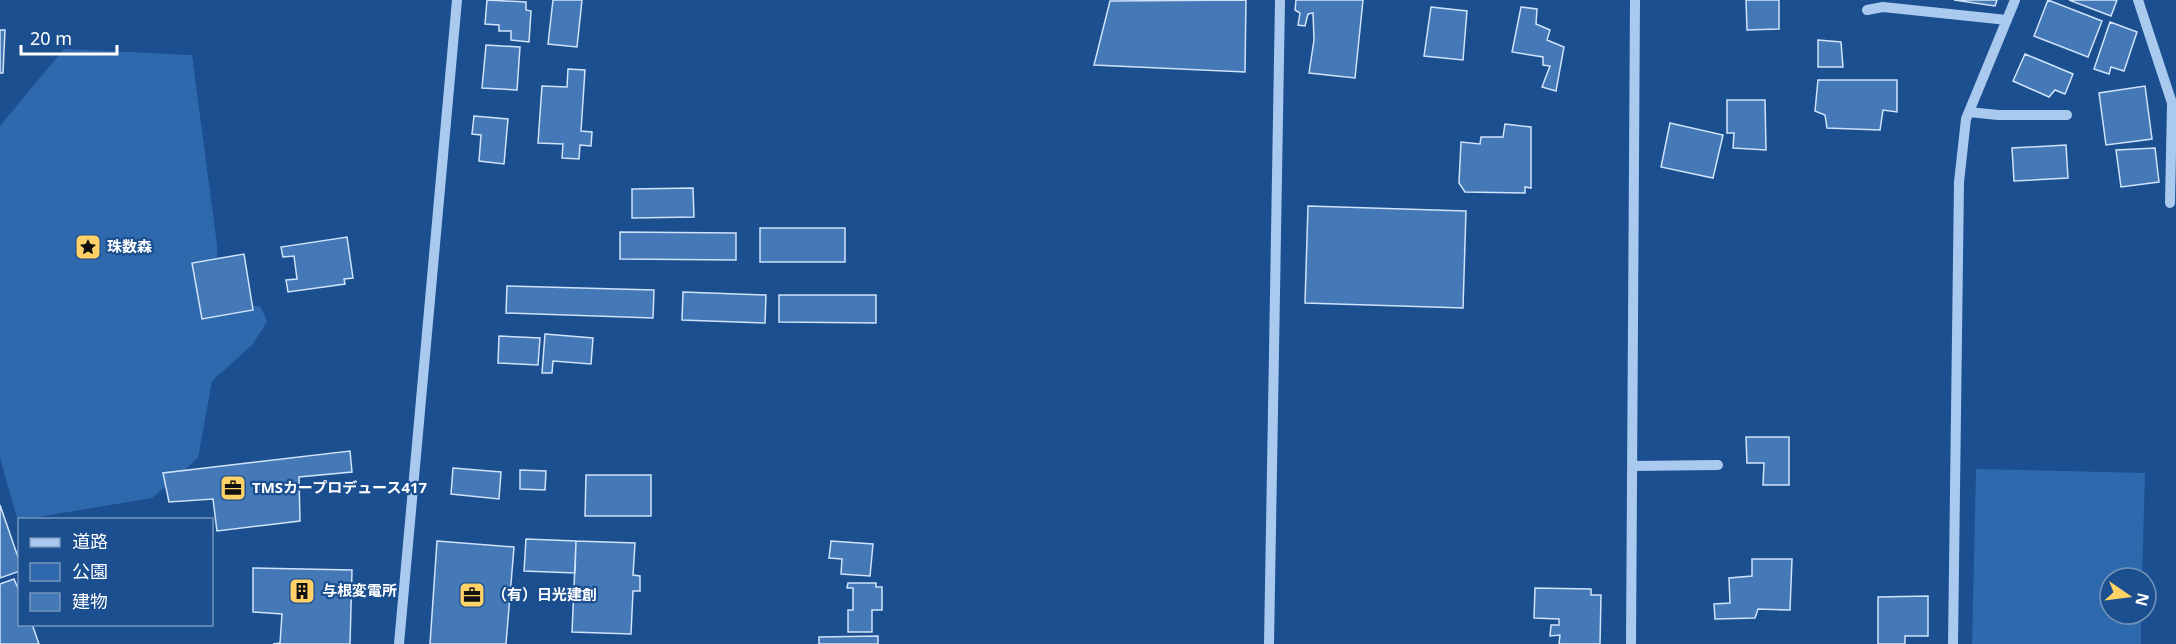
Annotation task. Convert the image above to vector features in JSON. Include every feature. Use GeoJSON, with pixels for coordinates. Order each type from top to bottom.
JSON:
{"type":"FeatureCollection","features":[{"type":"Feature","properties":{"kind":"street"},"geometry":{"type":"LineString","coordinates":[[399,644],[457,0]]}},
{"type":"Feature","properties":{"kind":"street"},"geometry":{"type":"LineString","coordinates":[[1269,644],[1280,0]]}},
{"type":"Feature","properties":{"kind":"street"},"geometry":{"type":"LineString","coordinates":[[1631,644],[1635,0]]}},
{"type":"Feature","properties":{"kind":"street"},"geometry":{"type":"LineString","coordinates":[[1953,644],[1959,182],[1969,112],[2015,0]]}},
{"type":"Feature","properties":{"kind":"street"},"geometry":{"type":"LineString","coordinates":[[2138,0],[2174,103],[2169,203]]}},
{"type":"Feature","properties":{"kind":"street"},"geometry":{"type":"LineString","coordinates":[[1868,10],[1883,7],[2007,20]]}},
{"type":"Feature","properties":{"kind":"street"},"geometry":{"type":"LineString","coordinates":[[1969,112],[1998,115],[2067,115]]}},
{"type":"Feature","properties":{"kind":"street"},"geometry":{"type":"LineString","coordinates":[[1632,466],[1718,465]]}},
{"type":"Feature","properties":{"kind":"green space"},"geometry":{"type":"Polygon","coordinates":[[[64,49],[192,55],[217,245],[217,296],[261,307],[267,322],[252,345],[212,381],[198,458],[152,498],[32,518],[18,518],[18,522],[0,458],[0,126],[64,49]]]}},
{"type":"Feature","properties":{"kind":"green space"},"geometry":{"type":"Polygon","coordinates":[[[1976,469],[2145,473],[2142,566],[2098,566],[2098,626],[2141,626],[2141,644],[1972,644],[1976,469]]]}},
{"type":"Feature","properties":{"kind":"building"},"geometry":{"type":"Polygon","coordinates":[[[487,0],[526,2],[526,10],[531,11],[529,42],[511,40],[511,31],[499,31],[499,25],[485,24],[487,0]]]}},
{"type":"Feature","properties":{"kind":"building"},"geometry":{"type":"Polygon","coordinates":[[[553,0],[582,0],[577,47],[548,44],[553,0]]]}},
{"type":"Feature","properties":{"kind":"building"},"geometry":{"type":"Polygon","coordinates":[[[1246,0],[1245,72],[1094,65],[1110,1],[1246,0]]]}},
{"type":"Feature","properties":{"kind":"building"},"geometry":{"type":"Polygon","coordinates":[[[1296,0],[1363,0],[1355,78],[1309,73],[1314,40],[1313,13],[1308,14],[1305,26],[1298,25],[1300,13],[1295,10],[1296,0]]]}},
{"type":"Feature","properties":{"kind":"building"},"geometry":{"type":"Polygon","coordinates":[[[1746,0],[1779,0],[1779,29],[1747,30],[1746,0]]]}},
{"type":"Feature","properties":{"kind":"building"},"geometry":{"type":"Polygon","coordinates":[[[1954,0],[1997,0],[1995,6],[1954,0]]]}},
{"type":"Feature","properties":{"kind":"building"},"geometry":{"type":"Polygon","coordinates":[[[2048,0],[2102,21],[2088,57],[2034,36],[2048,0]]]}},
{"type":"Feature","properties":{"kind":"building"},"geometry":{"type":"Polygon","coordinates":[[[2069,0],[2117,0],[2111,16],[2069,0]]]}},
{"type":"Feature","properties":{"kind":"building"},"geometry":{"type":"Polygon","coordinates":[[[1431,7],[1467,11],[1463,60],[1424,56],[1431,7]]]}},
{"type":"Feature","properties":{"kind":"building"},"geometry":{"type":"Polygon","coordinates":[[[1521,7],[1537,9],[1536,24],[1550,30],[1547,40],[1564,47],[1556,91],[1542,87],[1550,66],[1543,65],[1543,57],[1512,52],[1521,7]]]}},
{"type":"Feature","properties":{"kind":"building"},"geometry":{"type":"Polygon","coordinates":[[[2110,22],[2137,32],[2124,71],[2111,67],[2109,74],[2094,69],[2110,22]]]}},
{"type":"Feature","properties":{"kind":"building"},"geometry":{"type":"Polygon","coordinates":[[[0,30],[5,30],[3,73],[0,73],[0,30]]]}},
{"type":"Feature","properties":{"kind":"building"},"geometry":{"type":"Polygon","coordinates":[[[1818,40],[1841,42],[1843,67],[1818,67],[1818,40]]]}},
{"type":"Feature","properties":{"kind":"building"},"geometry":{"type":"Polygon","coordinates":[[[486,45],[520,47],[517,90],[482,88],[486,45]]]}},
{"type":"Feature","properties":{"kind":"building"},"geometry":{"type":"Polygon","coordinates":[[[2025,54],[2073,74],[2065,94],[2055,90],[2049,97],[2013,81],[2025,54]]]}},
{"type":"Feature","properties":{"kind":"building"},"geometry":{"type":"Polygon","coordinates":[[[568,69],[585,70],[581,131],[592,132],[591,146],[580,145],[579,159],[562,158],[563,144],[538,143],[542,86],[567,87],[568,69]]]}},
{"type":"Feature","properties":{"kind":"building"},"geometry":{"type":"Polygon","coordinates":[[[1818,80],[1897,80],[1897,112],[1883,110],[1880,130],[1827,128],[1825,115],[1815,111],[1818,80]]]}},
{"type":"Feature","properties":{"kind":"building"},"geometry":{"type":"Polygon","coordinates":[[[2145,86],[2152,139],[2106,145],[2099,93],[2145,86]]]}},
{"type":"Feature","properties":{"kind":"building"},"geometry":{"type":"Polygon","coordinates":[[[1727,100],[1765,100],[1766,150],[1733,148],[1734,133],[1727,133],[1727,100]]]}},
{"type":"Feature","properties":{"kind":"building"},"geometry":{"type":"Polygon","coordinates":[[[474,116],[508,119],[504,164],[479,161],[481,135],[472,134],[474,116]]]}},
{"type":"Feature","properties":{"kind":"building"},"geometry":{"type":"Polygon","coordinates":[[[1670,123],[1723,135],[1713,178],[1661,167],[1670,123]]]}},
{"type":"Feature","properties":{"kind":"building"},"geometry":{"type":"Polygon","coordinates":[[[1505,124],[1531,127],[1531,188],[1525,187],[1525,193],[1465,192],[1459,183],[1461,142],[1480,144],[1481,137],[1503,137],[1505,124]]]}},
{"type":"Feature","properties":{"kind":"building"},"geometry":{"type":"Polygon","coordinates":[[[2066,145],[2068,178],[2014,181],[2012,148],[2066,145]]]}},
{"type":"Feature","properties":{"kind":"building"},"geometry":{"type":"Polygon","coordinates":[[[2155,148],[2159,182],[2121,187],[2116,150],[2155,148]]]}},
{"type":"Feature","properties":{"kind":"building"},"geometry":{"type":"Polygon","coordinates":[[[693,188],[694,217],[632,218],[632,189],[693,188]]]}},
{"type":"Feature","properties":{"kind":"building"},"geometry":{"type":"Polygon","coordinates":[[[1308,206],[1466,211],[1463,308],[1305,303],[1308,206]]]}},
{"type":"Feature","properties":{"kind":"building"},"geometry":{"type":"Polygon","coordinates":[[[760,228],[845,228],[845,262],[760,262],[760,228]]]}},
{"type":"Feature","properties":{"kind":"building"},"geometry":{"type":"Polygon","coordinates":[[[620,232],[736,233],[736,260],[620,259],[620,232]]]}},
{"type":"Feature","properties":{"kind":"building"},"geometry":{"type":"Polygon","coordinates":[[[347,237],[353,278],[344,279],[345,284],[288,292],[286,280],[297,279],[294,256],[283,257],[281,247],[347,237]]]}},
{"type":"Feature","properties":{"kind":"building"},"geometry":{"type":"Polygon","coordinates":[[[244,254],[253,310],[202,319],[192,263],[244,254]]]}},
{"type":"Feature","properties":{"kind":"building"},"geometry":{"type":"Polygon","coordinates":[[[507,286],[654,290],[653,318],[506,313],[507,286]]]}},
{"type":"Feature","properties":{"kind":"building"},"geometry":{"type":"Polygon","coordinates":[[[683,292],[766,295],[765,323],[682,320],[683,292]]]}},
{"type":"Feature","properties":{"kind":"building"},"geometry":{"type":"Polygon","coordinates":[[[779,295],[876,295],[876,323],[779,322],[779,295]]]}},
{"type":"Feature","properties":{"kind":"building"},"geometry":{"type":"Polygon","coordinates":[[[545,334],[593,338],[591,364],[553,361],[552,373],[542,373],[545,334]]]}},
{"type":"Feature","properties":{"kind":"building"},"geometry":{"type":"Polygon","coordinates":[[[499,336],[540,338],[538,365],[498,363],[499,336]]]}},
{"type":"Feature","properties":{"kind":"building"},"geometry":{"type":"Polygon","coordinates":[[[1746,437],[1789,437],[1789,485],[1763,485],[1764,463],[1747,463],[1746,437]]]}},
{"type":"Feature","properties":{"kind":"building","name":"TMSカープロデュース417"},"geometry":{"type":"Polygon","coordinates":[[[350,451],[352,472],[299,477],[300,521],[217,531],[213,499],[169,502],[163,473],[350,451]]]}},
{"type":"Feature","properties":{"kind":"building"},"geometry":{"type":"Polygon","coordinates":[[[453,468],[501,472],[499,499],[451,494],[453,468]]]}},
{"type":"Feature","properties":{"kind":"building"},"geometry":{"type":"Polygon","coordinates":[[[520,470],[546,471],[545,490],[520,489],[520,470]]]}},
{"type":"Feature","properties":{"kind":"building"},"geometry":{"type":"Polygon","coordinates":[[[586,475],[651,475],[651,516],[585,516],[586,475]]]}},
{"type":"Feature","properties":{"kind":"building"},"geometry":{"type":"Polygon","coordinates":[[[0,505],[18,557],[18,572],[0,578],[0,505]]]}},
{"type":"Feature","properties":{"kind":"building"},"geometry":{"type":"Polygon","coordinates":[[[526,539],[576,541],[575,573],[524,571],[526,539]]]}},
{"type":"Feature","properties":{"kind":"building","name":"（有）日光建創"},"geometry":{"type":"Polygon","coordinates":[[[437,541],[514,547],[506,644],[430,644],[437,541]]]}},
{"type":"Feature","properties":{"kind":"building"},"geometry":{"type":"Polygon","coordinates":[[[576,541],[635,543],[633,575],[640,576],[640,591],[633,591],[631,634],[572,632],[576,541]]]}},
{"type":"Feature","properties":{"kind":"building"},"geometry":{"type":"Polygon","coordinates":[[[831,541],[873,544],[870,576],[841,574],[842,559],[829,558],[831,541]]]}},
{"type":"Feature","properties":{"kind":"building"},"geometry":{"type":"Polygon","coordinates":[[[1752,559],[1792,559],[1790,610],[1758,609],[1755,618],[1715,619],[1714,604],[1730,603],[1729,578],[1752,576],[1752,559]]]}},
{"type":"Feature","properties":{"kind":"building","name":"与根変電所"},"geometry":{"type":"Polygon","coordinates":[[[253,568],[352,570],[350,644],[273,644],[280,643],[282,614],[253,612],[253,568]]]}},
{"type":"Feature","properties":{"kind":"building"},"geometry":{"type":"Polygon","coordinates":[[[14,579],[18,588],[18,626],[33,626],[39,644],[0,644],[0,584],[14,579]]]}},
{"type":"Feature","properties":{"kind":"building"},"geometry":{"type":"Polygon","coordinates":[[[848,583],[876,583],[876,587],[882,587],[882,610],[872,610],[872,632],[848,632],[848,610],[853,610],[853,588],[847,588],[848,583]]]}},
{"type":"Feature","properties":{"kind":"building"},"geometry":{"type":"Polygon","coordinates":[[[1535,588],[1591,589],[1591,595],[1601,595],[1600,644],[1559,644],[1560,635],[1550,636],[1551,625],[1559,625],[1559,619],[1534,618],[1535,588]]]}},
{"type":"Feature","properties":{"kind":"building"},"geometry":{"type":"Polygon","coordinates":[[[1928,596],[1928,636],[1905,636],[1905,644],[1878,644],[1878,597],[1928,596]]]}},
{"type":"Feature","properties":{"kind":"building"},"geometry":{"type":"Polygon","coordinates":[[[878,636],[878,644],[819,644],[819,637],[878,636]]]}},
{"type":"Feature","properties":{"kind":"place","name":"珠数森"},"geometry":{"type":"Point","coordinates":[88,247]}},
{"type":"Feature","properties":{"kind":"place","name":"TMSカープロデュース417"},"geometry":{"type":"Point","coordinates":[233,488]}},
{"type":"Feature","properties":{"kind":"place","name":"与根変電所"},"geometry":{"type":"Point","coordinates":[302,591]}},
{"type":"Feature","properties":{"kind":"place","name":"（有）日光建創"},"geometry":{"type":"Point","coordinates":[472,595]}}]}
